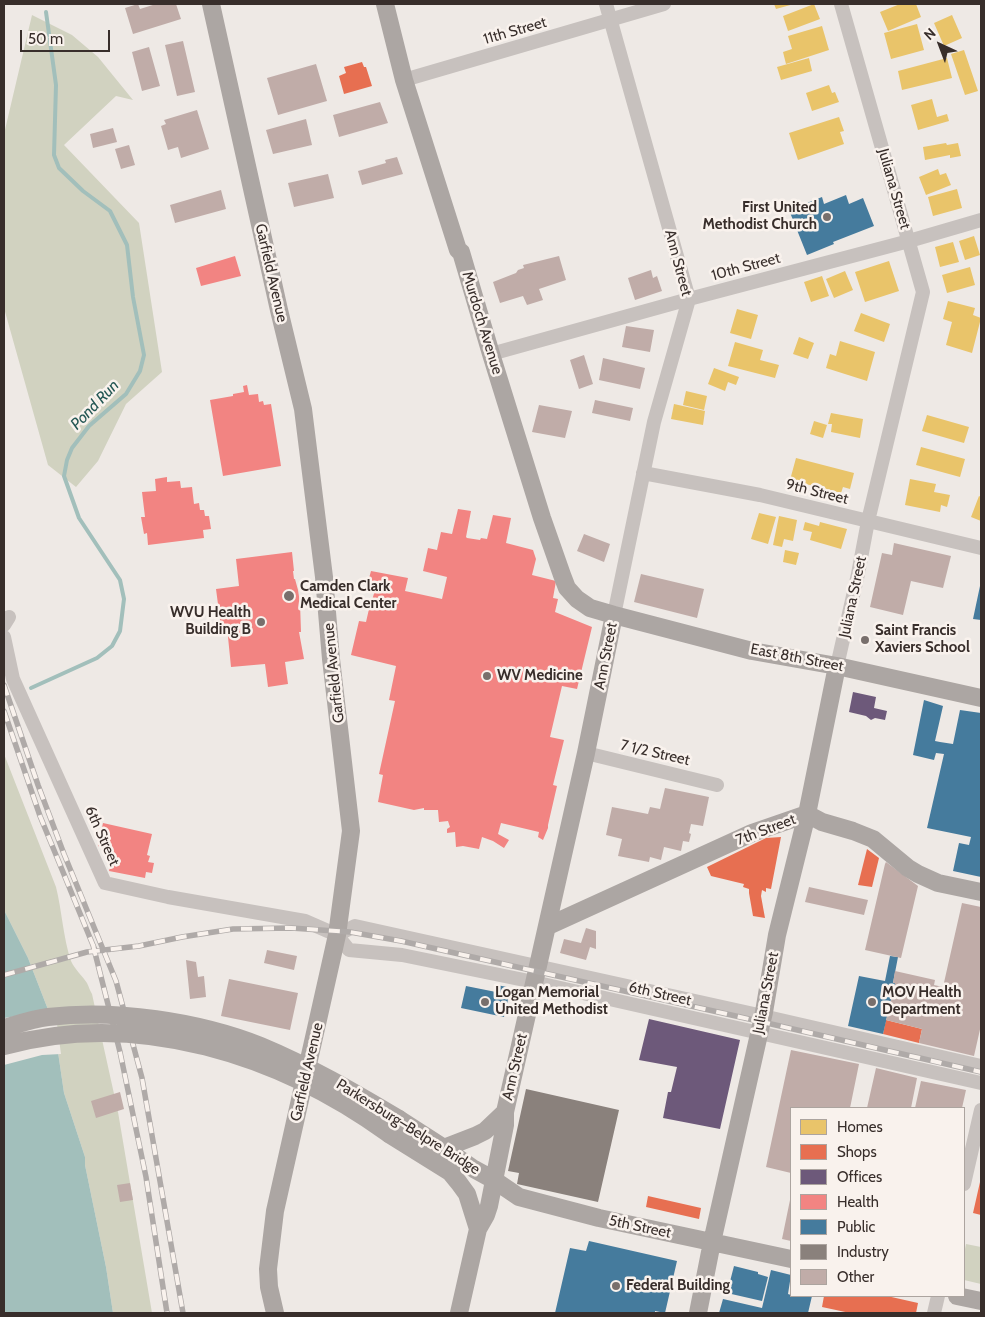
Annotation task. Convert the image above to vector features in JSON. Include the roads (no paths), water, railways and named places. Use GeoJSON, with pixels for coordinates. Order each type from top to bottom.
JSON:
{"type":"FeatureCollection","features":[{"type":"Feature","properties":{"kind":"main road","name":"Garfield Avenue"},"geometry":{"type":"LineString","coordinates":[[211,4],[303,409],[324,577],[331,659],[351,824],[337,936],[275,1211],[268,1270],[269,1288],[276,1313]]}},
{"type":"Feature","properties":{"kind":"main road","name":"Murdoch Avenue"},"geometry":{"type":"LineString","coordinates":[[385,4],[404,80],[460,252],[542,518],[562,575],[568,588],[584,604],[590,608],[614,615]]}},
{"type":"Feature","properties":{"kind":"main road","name":"East 8th Street"},"geometry":{"type":"LineString","coordinates":[[614,615],[752,651],[837,666],[981,698]]}},
{"type":"Feature","properties":{"kind":"main road","name":"Ann Street"},"geometry":{"type":"LineString","coordinates":[[459,1313],[478,1229],[486,1215],[494,1180],[505,1125],[505,1112],[586,753],[614,615]]}},
{"type":"Feature","properties":{"kind":"main road"},"geometry":{"type":"LineString","coordinates":[[608,647],[623,632],[639,622]]}},
{"type":"Feature","properties":{"kind":"main road","name":"Juliana Street"},"geometry":{"type":"LineString","coordinates":[[698,1313],[761,1025],[777,935],[807,814],[837,666]]}},
{"type":"Feature","properties":{"kind":"main road","name":"7th Street"},"geometry":{"type":"LineString","coordinates":[[548,926],[752,833],[807,814],[822,822],[853,830],[874,840],[908,868],[938,883],[981,892]]}},
{"type":"Feature","properties":{"kind":"main road","name":"Parkersburg–Belpre Bridge"},"geometry":{"type":"LineString","coordinates":[[4,1028],[46,1018],[95,1014],[131,1016],[193,1026],[260,1046],[334,1081],[394,1126],[450,1172],[467,1194],[478,1229]]}},
{"type":"Feature","properties":{"kind":"main road","name":"Parkersburg–Belpre Bridge"},"geometry":{"type":"LineString","coordinates":[[4,1046],[33,1039],[94,1033],[125,1033],[174,1039],[230,1053],[295,1078],[362,1114],[444,1148],[474,1169],[494,1180]]}},
{"type":"Feature","properties":{"kind":"main road"},"geometry":{"type":"LineString","coordinates":[[444,1148],[485,1131],[505,1112]]}},
{"type":"Feature","properties":{"kind":"main road","name":"5th Street"},"geometry":{"type":"LineString","coordinates":[[494,1180],[519,1198],[599,1218],[790,1259]]}},
{"type":"Feature","properties":{"kind":"main road"},"geometry":{"type":"LineString","coordinates":[[488,1205],[506,1205],[519,1198]]}},
{"type":"Feature","properties":{"kind":"main road"},"geometry":{"type":"LineString","coordinates":[[962,1297],[981,1301]]}},
{"type":"Feature","properties":{"kind":"street","name":"Ann Street"},"geometry":{"type":"LineString","coordinates":[[606,4],[689,299],[654,422],[614,615]]}},
{"type":"Feature","properties":{"kind":"street","name":"11th Street"},"geometry":{"type":"LineString","coordinates":[[404,80],[664,4]]}},
{"type":"Feature","properties":{"kind":"street","name":"Juliana Street"},"geometry":{"type":"LineString","coordinates":[[837,666],[868,522],[923,292],[841,4]]}},
{"type":"Feature","properties":{"kind":"street","name":"10th Street"},"geometry":{"type":"LineString","coordinates":[[490,354],[981,220]]}},
{"type":"Feature","properties":{"kind":"street","name":"9th Street"},"geometry":{"type":"LineString","coordinates":[[643,473],[760,495],[981,548]]}},
{"type":"Feature","properties":{"kind":"street","name":"6th Street"},"geometry":{"type":"LineString","coordinates":[[4,637],[13,679],[105,883],[168,897],[305,921],[337,936],[349,950],[402,955],[536,974]]}},
{"type":"Feature","properties":{"kind":"street","name":"7 1/2 Street"},"geometry":{"type":"LineString","coordinates":[[586,753],[717,785]]}},
{"type":"Feature","properties":{"kind":"street","name":"6th Street"},"geometry":{"type":"LineString","coordinates":[[337,936],[355,926],[536,974],[761,1025],[981,1083]]}},
{"type":"Feature","properties":{"kind":"street","name":"6th Street"},"geometry":{"type":"LineString","coordinates":[[761,1025],[981,1066]]}},
{"type":"Feature","properties":{"kind":"street"},"geometry":{"type":"LineString","coordinates":[[965,1180],[981,1110]]}},
{"type":"Feature","properties":{"kind":"street"},"geometry":{"type":"LineString","coordinates":[[934,1313],[938,1297]]}},
{"type":"Feature","properties":{"kind":"water"},"geometry":{"type":"Polygon","coordinates":[[[4,910],[28,958],[54,1025],[64,1093],[85,1157],[113,1313],[4,1313],[4,910]]]}},
{"type":"Feature","properties":{"kind":"waterway","name":"Pond Run"},"geometry":{"type":"LineString","coordinates":[[31,688],[97,658],[112,646],[120,631],[124,599],[120,580],[79,518],[64,476],[67,460],[72,448],[89,426],[126,394],[140,371],[144,355],[133,297],[127,245],[110,211],[83,191],[59,168],[54,155],[56,85],[46,12]]}},
{"type":"Feature","properties":{"kind":"railway"},"geometry":{"type":"LineString","coordinates":[[4,685],[64,854],[116,981],[142,1078],[183,1313]]}},
{"type":"Feature","properties":{"kind":"railway"},"geometry":{"type":"LineString","coordinates":[[4,711],[40,816],[95,950]]}},
{"type":"Feature","properties":{"kind":"railway"},"geometry":{"type":"LineString","coordinates":[[4,975],[87,952],[139,946],[233,929],[291,928],[350,932],[401,941],[981,1072]]}},
{"type":"Feature","properties":{"kind":"railway"},"geometry":{"type":"LineString","coordinates":[[93,945],[120,1052],[146,1177],[167,1313]]}},
{"type":"Feature","properties":{"kind":"place","name":"First United Methodist Church"},"geometry":{"type":"Point","coordinates":[827,217]}},
{"type":"Feature","properties":{"kind":"place","name":"Camden Clark Medical Center"},"geometry":{"type":"Point","coordinates":[289,596]}},
{"type":"Feature","properties":{"kind":"place","name":"WVU Health Building B"},"geometry":{"type":"Point","coordinates":[261,622]}},
{"type":"Feature","properties":{"kind":"place","name":"Saint Francis Xaviers School"},"geometry":{"type":"Point","coordinates":[865,640]}},
{"type":"Feature","properties":{"kind":"place","name":"WV Medicine"},"geometry":{"type":"Point","coordinates":[487,676]}},
{"type":"Feature","properties":{"kind":"place","name":"Logan Memorial United Methodist"},"geometry":{"type":"Point","coordinates":[485,1002]}},
{"type":"Feature","properties":{"kind":"place","name":"MOV Health Department"},"geometry":{"type":"Point","coordinates":[872,1002]}},
{"type":"Feature","properties":{"kind":"place","name":"Federal Building"},"geometry":{"type":"Point","coordinates":[616,1286]}}]}
